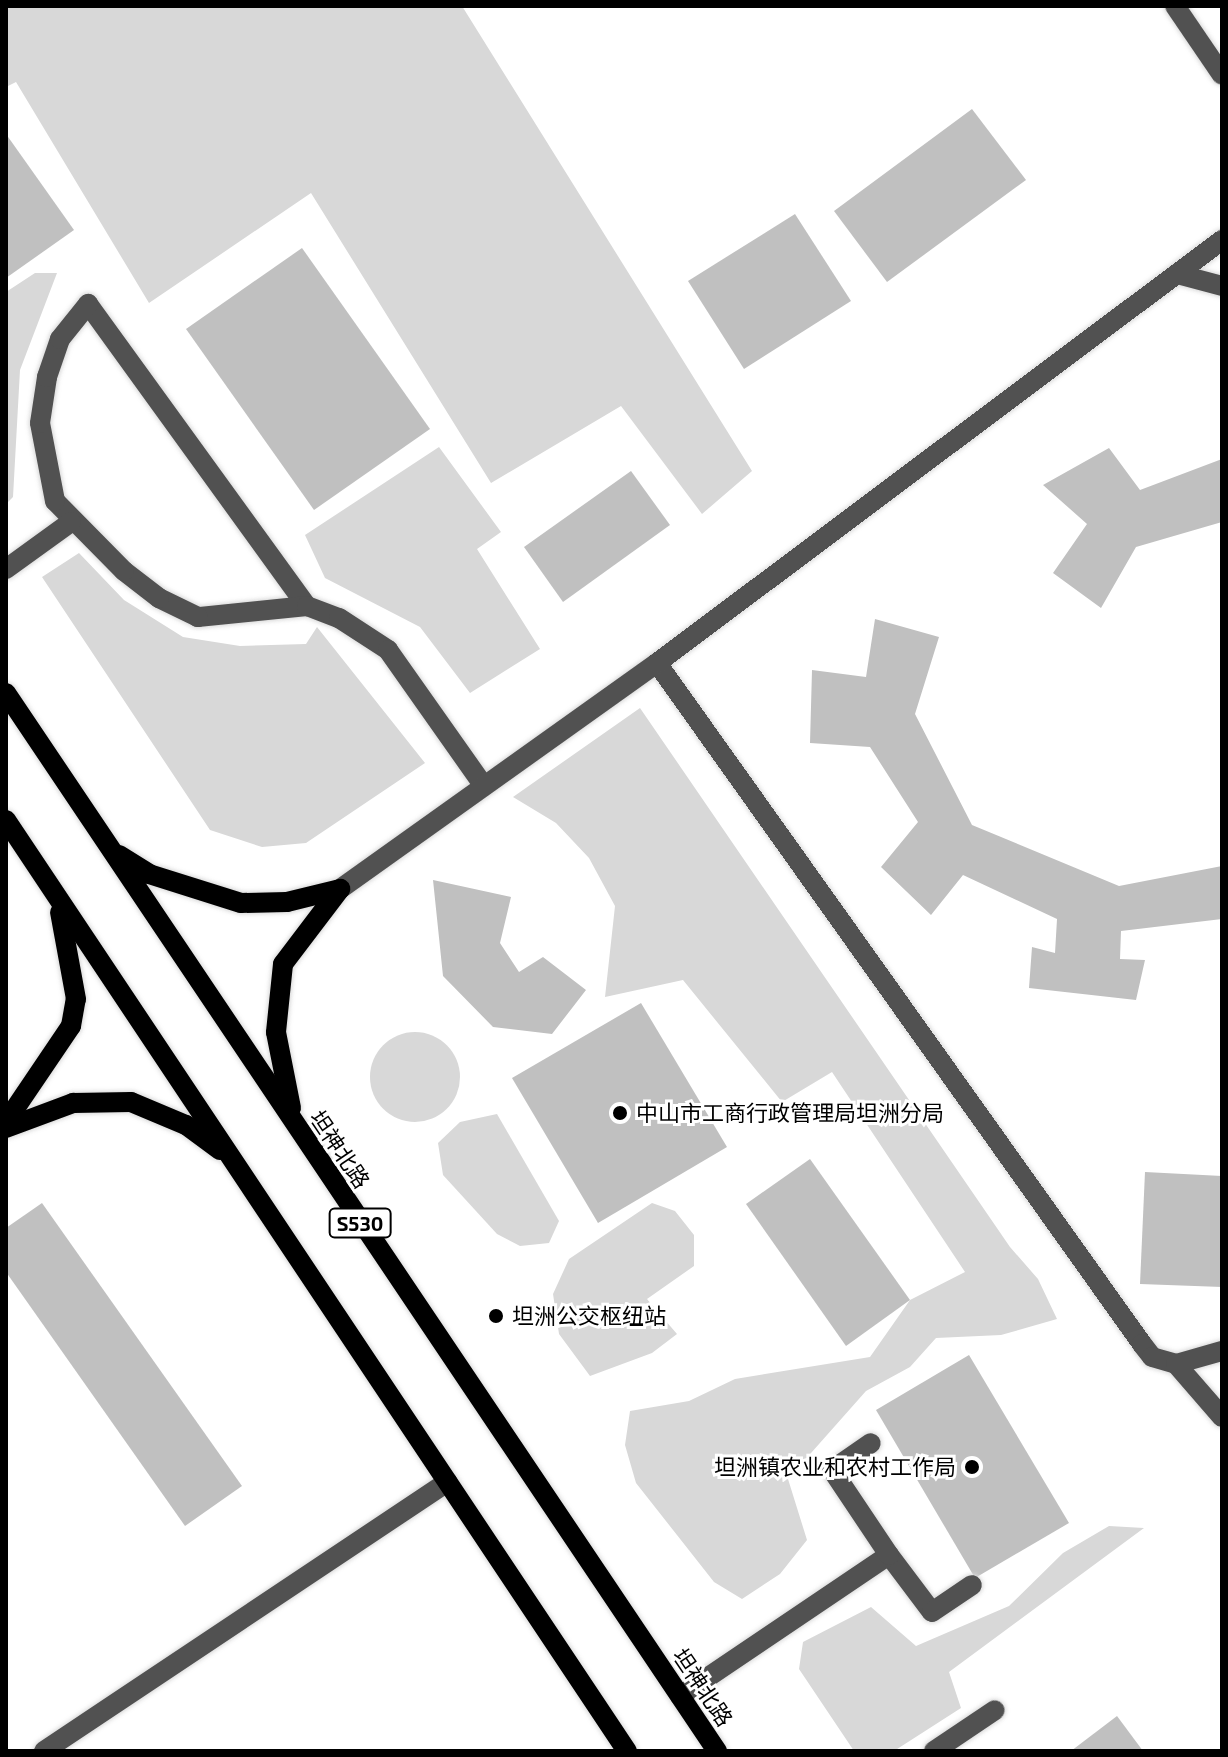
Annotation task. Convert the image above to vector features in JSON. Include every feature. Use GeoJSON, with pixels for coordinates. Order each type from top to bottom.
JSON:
{"type":"FeatureCollection","features":[{"type":"Feature","properties":{"kind":"main road","name":"坦神北路"},"geometry":{"type":"LineString","coordinates":[[6,693],[717,1751]]}},
{"type":"Feature","properties":{"kind":"main road"},"geometry":{"type":"LineString","coordinates":[[6,820],[627,1751]]}},
{"type":"Feature","properties":{"kind":"main road"},"geometry":{"type":"LineString","coordinates":[[111,850],[149,874],[241,903],[287,902],[340,889]]}},
{"type":"Feature","properties":{"kind":"main road"},"geometry":{"type":"LineString","coordinates":[[299,1131],[279,1070],[275,1002],[283,964],[303,931],[340,889]]}},
{"type":"Feature","properties":{"kind":"main road"},"geometry":{"type":"LineString","coordinates":[[6,1125],[71,1026],[76,999],[71,957],[54,893]]}},
{"type":"Feature","properties":{"kind":"main road"},"geometry":{"type":"LineString","coordinates":[[6,1125],[73,1103],[131,1102],[186,1125],[230,1157]]}},
{"type":"Feature","properties":{"kind":"street"},"geometry":{"type":"LineString","coordinates":[[1175,6],[1222,75]]}},
{"type":"Feature","properties":{"kind":"street"},"geometry":{"type":"LineString","coordinates":[[340,889],[657,663],[1222,240]]}},
{"type":"Feature","properties":{"kind":"street"},"geometry":{"type":"LineString","coordinates":[[1177,274],[1222,286]]}},
{"type":"Feature","properties":{"kind":"street"},"geometry":{"type":"LineString","coordinates":[[307,606],[88,304],[60,339],[40,423],[55,501],[71,522],[159,598],[198,617],[307,606],[339,618],[388,650],[484,786]]}},
{"type":"Feature","properties":{"kind":"street"},"geometry":{"type":"LineString","coordinates":[[6,569],[71,522]]}},
{"type":"Feature","properties":{"kind":"street"},"geometry":{"type":"LineString","coordinates":[[657,663],[1152,1357],[1176,1364],[1222,1351]]}},
{"type":"Feature","properties":{"kind":"street"},"geometry":{"type":"LineString","coordinates":[[1176,1364],[1222,1417]]}},
{"type":"Feature","properties":{"kind":"street"},"geometry":{"type":"LineString","coordinates":[[871,1443],[832,1470],[889,1555],[932,1612],[972,1585]]}},
{"type":"Feature","properties":{"kind":"street"},"geometry":{"type":"LineString","coordinates":[[44,1751],[448,1482]]}},
{"type":"Feature","properties":{"kind":"street"},"geometry":{"type":"LineString","coordinates":[[680,1696],[889,1555]]}},
{"type":"Feature","properties":{"kind":"street"},"geometry":{"type":"LineString","coordinates":[[934,1751],[995,1710]]}},
{"type":"Feature","properties":{"kind":"shaded area"},"geometry":{"type":"Polygon","coordinates":[[[6,6],[462,6],[752,471],[702,514],[621,406],[491,483],[311,193],[149,303],[16,82],[6,87],[6,6]]]}},
{"type":"Feature","properties":{"kind":"shaded area"},"geometry":{"type":"Polygon","coordinates":[[[35,273],[57,273],[20,370],[13,497],[6,504],[6,292],[35,273]]]}},
{"type":"Feature","properties":{"kind":"shaded area"},"geometry":{"type":"Polygon","coordinates":[[[439,447],[501,532],[477,549],[540,649],[470,693],[420,627],[325,578],[305,535],[439,447]]]}},
{"type":"Feature","properties":{"kind":"shaded area"},"geometry":{"type":"Polygon","coordinates":[[[79,553],[124,600],[183,637],[240,646],[306,644],[317,627],[425,763],[306,843],[262,847],[210,830],[42,577],[79,553]]]}},
{"type":"Feature","properties":{"kind":"shaded area"},"geometry":{"type":"Polygon","coordinates":[[[640,708],[1010,1247],[1038,1279],[1057,1319],[1001,1335],[936,1338],[910,1367],[866,1391],[788,1479],[807,1540],[780,1574],[742,1599],[714,1582],[636,1483],[625,1445],[630,1411],[689,1401],[735,1379],[870,1357],[910,1300],[965,1272],[832,1072],[782,1102],[683,980],[605,997],[615,906],[589,858],[556,823],[513,797],[640,708]]]}},
{"type":"Feature","properties":{"kind":"shaded area"},"geometry":{"type":"Polygon","coordinates":[[[406,1032],[424,1032],[440,1039],[453,1052],[460,1068],[460,1086],[453,1102],[440,1115],[424,1122],[406,1122],[390,1115],[377,1102],[370,1086],[370,1068],[377,1052],[390,1039],[406,1032]]]}},
{"type":"Feature","properties":{"kind":"shaded area"},"geometry":{"type":"Polygon","coordinates":[[[497,1114],[559,1221],[549,1243],[520,1246],[497,1234],[443,1175],[438,1143],[460,1122],[497,1114]]]}},
{"type":"Feature","properties":{"kind":"shaded area"},"geometry":{"type":"Polygon","coordinates":[[[652,1203],[675,1211],[694,1235],[694,1266],[647,1299],[677,1334],[652,1353],[590,1376],[559,1334],[553,1294],[569,1259],[652,1203]]]}},
{"type":"Feature","properties":{"kind":"shaded area"},"geometry":{"type":"Polygon","coordinates":[[[1109,1526],[1144,1528],[949,1672],[961,1708],[894,1751],[854,1751],[799,1669],[803,1642],[871,1607],[916,1646],[1009,1606],[1063,1553],[1109,1526]]]}},
{"type":"Feature","properties":{"kind":"building"},"geometry":{"type":"Polygon","coordinates":[[[972,109],[1026,180],[887,282],[834,211],[972,109]]]}},
{"type":"Feature","properties":{"kind":"building"},"geometry":{"type":"Polygon","coordinates":[[[6,134],[74,230],[6,278],[6,134]]]}},
{"type":"Feature","properties":{"kind":"building"},"geometry":{"type":"Polygon","coordinates":[[[795,214],[851,301],[744,369],[688,281],[795,214]]]}},
{"type":"Feature","properties":{"kind":"building"},"geometry":{"type":"Polygon","coordinates":[[[302,248],[430,429],[314,510],[186,329],[302,248]]]}},
{"type":"Feature","properties":{"kind":"building"},"geometry":{"type":"Polygon","coordinates":[[[1109,448],[1140,490],[1222,459],[1222,522],[1136,547],[1101,608],[1053,573],[1087,524],[1043,485],[1109,448]]]}},
{"type":"Feature","properties":{"kind":"building"},"geometry":{"type":"Polygon","coordinates":[[[631,471],[670,525],[563,602],[524,547],[631,471]]]}},
{"type":"Feature","properties":{"kind":"building"},"geometry":{"type":"Polygon","coordinates":[[[875,619],[939,637],[915,714],[972,825],[1119,886],[1222,866],[1222,919],[1121,931],[1120,959],[1145,960],[1136,1000],[1029,988],[1032,947],[1055,953],[1057,919],[963,875],[931,915],[881,867],[918,822],[870,747],[810,743],[812,670],[866,677],[875,619]]]}},
{"type":"Feature","properties":{"kind":"building"},"geometry":{"type":"Polygon","coordinates":[[[433,880],[511,897],[500,943],[519,972],[543,957],[586,990],[552,1034],[493,1027],[443,976],[433,880]]]}},
{"type":"Feature","properties":{"kind":"building","name":"中山市工商行政管理局坦洲分局"},"geometry":{"type":"Polygon","coordinates":[[[641,1003],[727,1147],[598,1223],[512,1078],[641,1003]]]}},
{"type":"Feature","properties":{"kind":"building"},"geometry":{"type":"Polygon","coordinates":[[[810,1159],[910,1300],[846,1346],[746,1204],[810,1159]]]}},
{"type":"Feature","properties":{"kind":"building"},"geometry":{"type":"Polygon","coordinates":[[[1145,1172],[1222,1176],[1222,1287],[1140,1284],[1145,1172]]]}},
{"type":"Feature","properties":{"kind":"building"},"geometry":{"type":"Polygon","coordinates":[[[42,1203],[242,1486],[185,1526],[6,1272],[6,1228],[42,1203]]]}},
{"type":"Feature","properties":{"kind":"building","name":"坦洲镇农业和农村工作局"},"geometry":{"type":"Polygon","coordinates":[[[969,1355],[1069,1523],[975,1578],[876,1410],[969,1355]]]}},
{"type":"Feature","properties":{"kind":"building"},"geometry":{"type":"Polygon","coordinates":[[[1117,1716],[1143,1751],[1071,1751],[1117,1716]]]}},
{"type":"Feature","properties":{"kind":"place","name":"中山市工商行政管理局坦洲分局"},"geometry":{"type":"Point","coordinates":[620,1113]}},
{"type":"Feature","properties":{"kind":"place","name":"坦洲公交枢纽站"},"geometry":{"type":"Point","coordinates":[496,1316]}},
{"type":"Feature","properties":{"kind":"place","name":"坦洲镇农业和农村工作局"},"geometry":{"type":"Point","coordinates":[972,1467]}}]}
